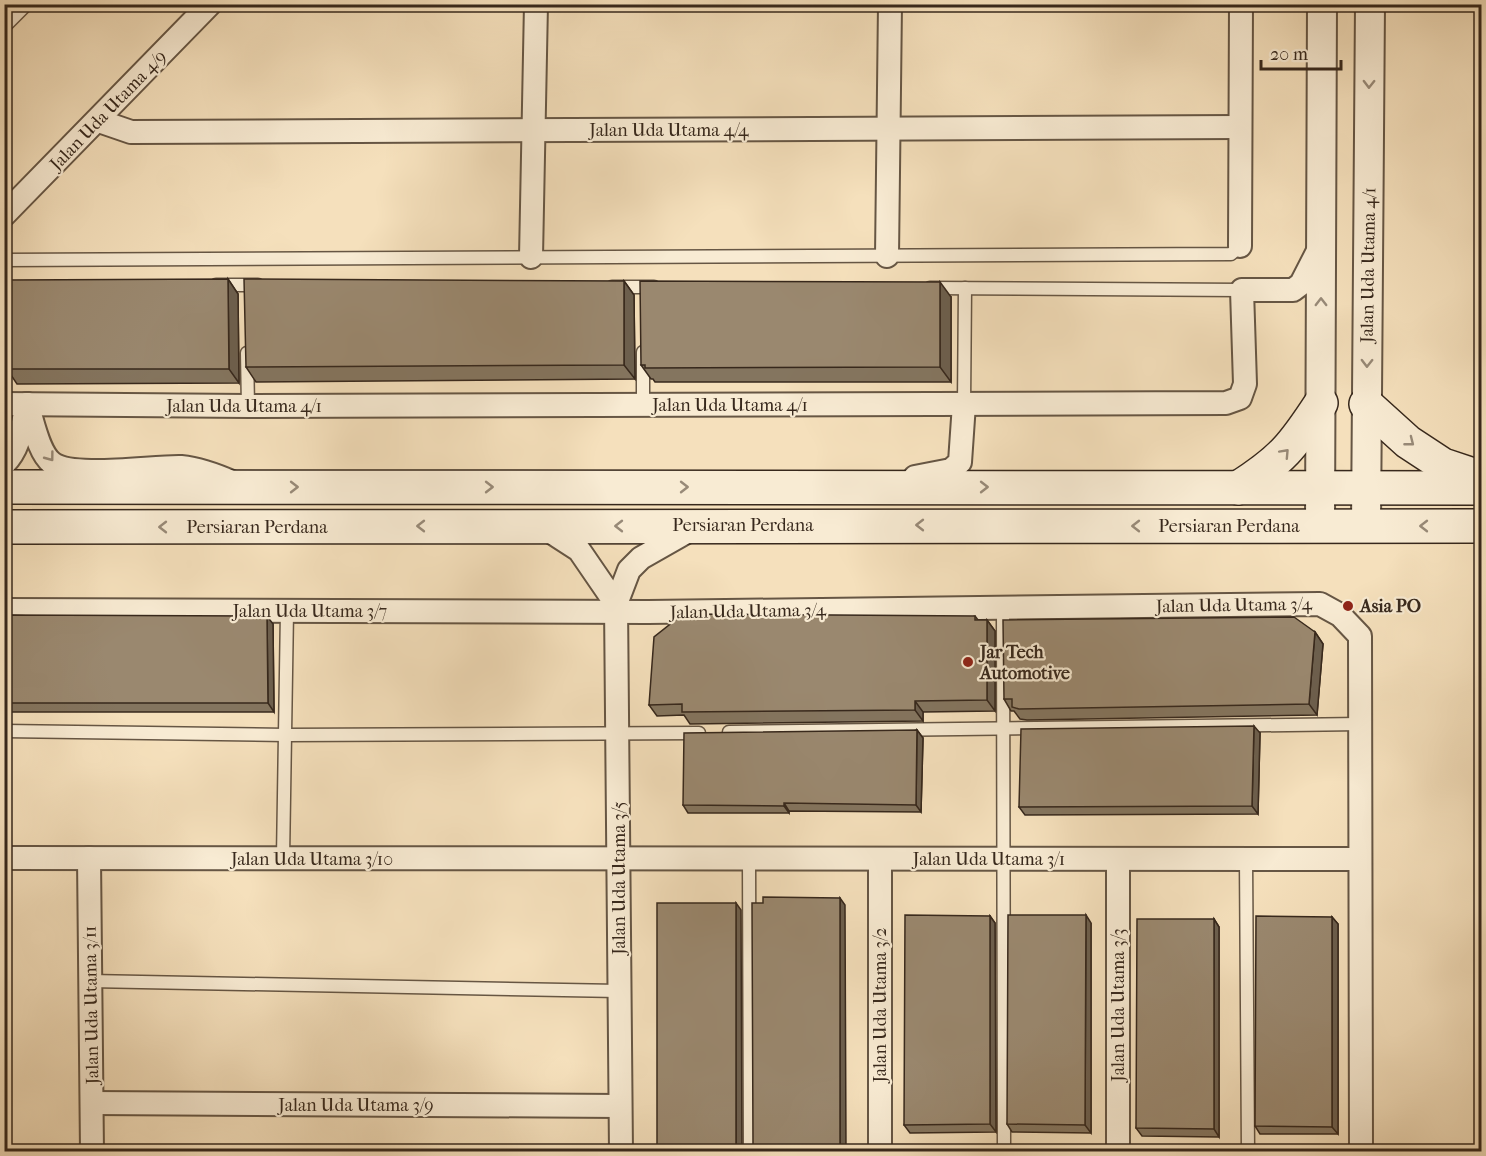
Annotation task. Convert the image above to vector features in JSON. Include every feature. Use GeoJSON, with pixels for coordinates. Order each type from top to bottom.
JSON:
{"type":"FeatureCollection","features":[{"type":"Feature","properties":{"kind":"main road"},"geometry":{"type":"LineString","coordinates":[[1238,488],[1273,466],[1298,439],[1321,403]]}},
{"type":"Feature","properties":{"kind":"main road"},"geometry":{"type":"LineString","coordinates":[[1366,404],[1408,442],[1443,465],[1482,477]]}},
{"type":"Feature","properties":{"kind":"main road","name":"Persiaran Perdana"},"geometry":{"type":"LineString","coordinates":[[4,487],[1482,488]]}},
{"type":"Feature","properties":{"kind":"main road","name":"Persiaran Perdana"},"geometry":{"type":"LineString","coordinates":[[4,527],[1482,526]]}},
{"type":"Feature","properties":{"kind":"street","name":"Jalan Uda Utama 4/9"},"geometry":{"type":"LineString","coordinates":[[4,215],[99,121],[210,4]]}},
{"type":"Feature","properties":{"kind":"street"},"geometry":{"type":"LineString","coordinates":[[531,258],[536,4]]}},
{"type":"Feature","properties":{"kind":"street"},"geometry":{"type":"LineString","coordinates":[[887,256],[890,4]]}},
{"type":"Feature","properties":{"kind":"street"},"geometry":{"type":"LineString","coordinates":[[1240,246],[1241,4]]}},
{"type":"Feature","properties":{"kind":"street"},"geometry":{"type":"LineString","coordinates":[[1320,526],[1322,4]]}},
{"type":"Feature","properties":{"kind":"street","name":"Jalan Uda Utama 4/1"},"geometry":{"type":"LineString","coordinates":[[1366,526],[1370,4]]}},
{"type":"Feature","properties":{"kind":"street","name":"Jalan Uda Utama 4/4"},"geometry":{"type":"LineString","coordinates":[[99,121],[131,132],[1240,127]]}},
{"type":"Feature","properties":{"kind":"street"},"geometry":{"type":"LineString","coordinates":[[1242,290],[1293,290],[1301,284],[1321,244]]}},
{"type":"Feature","properties":{"kind":"street","name":"Jalan Uda Utama 4/1"},"geometry":{"type":"LineString","coordinates":[[4,404],[248,406],[1233,402],[1240,398],[1245,384],[1242,290]]}},
{"type":"Feature","properties":{"kind":"street"},"geometry":{"type":"LineString","coordinates":[[4,464],[13,455],[19,442],[27,404]]}},
{"type":"Feature","properties":{"kind":"street"},"geometry":{"type":"LineString","coordinates":[[27,404],[51,462],[62,468],[89,471],[179,467],[203,470],[242,487]]}},
{"type":"Feature","properties":{"kind":"street"},"geometry":{"type":"LineString","coordinates":[[858,487],[951,470],[960,462],[964,404]]}},
{"type":"Feature","properties":{"kind":"street"},"geometry":{"type":"LineString","coordinates":[[616,608],[629,570],[641,558],[699,525]]}},
{"type":"Feature","properties":{"kind":"street"},"geometry":{"type":"LineString","coordinates":[[542,526],[579,550],[616,608]]}},
{"type":"Feature","properties":{"kind":"street","name":"Jalan Uda Utama 3/4"},"geometry":{"type":"LineString","coordinates":[[616,608],[1003,609],[1320,604],[1340,615],[1360,636],[1361,1152]]}},
{"type":"Feature","properties":{"kind":"street","name":"Jalan Uda Utama 3/7"},"geometry":{"type":"LineString","coordinates":[[4,610],[287,611],[616,608]]}},
{"type":"Feature","properties":{"kind":"street","name":"Jalan Uda Utama 3/5"},"geometry":{"type":"LineString","coordinates":[[616,608],[621,1152]]}},
{"type":"Feature","properties":{"kind":"street","name":"Jalan Uda Utama 3/10"},"geometry":{"type":"LineString","coordinates":[[4,858],[619,859]]}},
{"type":"Feature","properties":{"kind":"street","name":"Jalan Uda Utama 3/11"},"geometry":{"type":"LineString","coordinates":[[89,858],[93,1152]]}},
{"type":"Feature","properties":{"kind":"street","name":"Jalan Uda Utama 3/1"},"geometry":{"type":"LineString","coordinates":[[619,859],[1360,859]]}},
{"type":"Feature","properties":{"kind":"street","name":"Jalan Uda Utama 3/2"},"geometry":{"type":"LineString","coordinates":[[879,859],[880,1152]]}},
{"type":"Feature","properties":{"kind":"street","name":"Jalan Uda Utama 3/3"},"geometry":{"type":"LineString","coordinates":[[1118,859],[1118,1152]]}},
{"type":"Feature","properties":{"kind":"street","name":"Jalan Uda Utama 3/9"},"geometry":{"type":"LineString","coordinates":[[92,1103],[620,1106]]}},
{"type":"Feature","properties":{"kind":"lane"},"geometry":{"type":"LineString","coordinates":[[4,27],[27,4]]}},
{"type":"Feature","properties":{"kind":"lane"},"geometry":{"type":"LineString","coordinates":[[4,260],[1231,254],[1240,246]]}},
{"type":"Feature","properties":{"kind":"lane"},"geometry":{"type":"LineString","coordinates":[[200,285],[246,291],[270,285]]}},
{"type":"Feature","properties":{"kind":"lane"},"geometry":{"type":"LineString","coordinates":[[594,287],[642,293],[666,287]]}},
{"type":"Feature","properties":{"kind":"lane"},"geometry":{"type":"LineString","coordinates":[[917,288],[1242,290]]}},
{"type":"Feature","properties":{"kind":"lane"},"geometry":{"type":"LineString","coordinates":[[964,404],[965,288]]}},
{"type":"Feature","properties":{"kind":"lane"},"geometry":{"type":"LineString","coordinates":[[643,334],[643,405]]}},
{"type":"Feature","properties":{"kind":"lane"},"geometry":{"type":"LineString","coordinates":[[247,340],[248,406]]}},
{"type":"Feature","properties":{"kind":"lane"},"geometry":{"type":"LineString","coordinates":[[1003,609],[1004,1152]]}},
{"type":"Feature","properties":{"kind":"lane"},"geometry":{"type":"LineString","coordinates":[[283,858],[287,611]]}},
{"type":"Feature","properties":{"kind":"lane"},"geometry":{"type":"LineString","coordinates":[[4,731],[286,735],[618,734],[1360,724]]}},
{"type":"Feature","properties":{"kind":"lane"},"geometry":{"type":"LineString","coordinates":[[749,859],[750,1152]]}},
{"type":"Feature","properties":{"kind":"lane"},"geometry":{"type":"LineString","coordinates":[[1246,859],[1248,1152]]}},
{"type":"Feature","properties":{"kind":"lane"},"geometry":{"type":"LineString","coordinates":[[90,981],[620,991]]}},
{"type":"Feature","properties":{"kind":"building"},"geometry":{"type":"Polygon","coordinates":[[[228,279],[229,369],[7,369],[7,280],[228,279]]]}},
{"type":"Feature","properties":{"kind":"building"},"geometry":{"type":"Polygon","coordinates":[[[244,279],[624,281],[624,365],[246,367],[244,279]]]}},
{"type":"Feature","properties":{"kind":"building"},"geometry":{"type":"Polygon","coordinates":[[[640,281],[940,282],[940,367],[645,368],[645,365],[641,365],[640,281]]]}},
{"type":"Feature","properties":{"kind":"building"},"geometry":{"type":"Polygon","coordinates":[[[683,614],[975,616],[975,620],[987,620],[987,700],[915,701],[915,710],[682,712],[682,704],[649,705],[654,637],[683,614]]]}},
{"type":"Feature","properties":{"kind":"building"},"geometry":{"type":"Polygon","coordinates":[[[4,615],[267,616],[268,703],[4,703],[4,615]]]}},
{"type":"Feature","properties":{"kind":"building"},"geometry":{"type":"Polygon","coordinates":[[[1294,617],[1315,632],[1309,704],[1019,709],[1012,707],[1012,699],[1004,699],[1003,620],[1294,617]]]}},
{"type":"Feature","properties":{"kind":"building"},"geometry":{"type":"Polygon","coordinates":[[[1254,726],[1252,806],[1019,807],[1021,729],[1254,726]]]}},
{"type":"Feature","properties":{"kind":"building"},"geometry":{"type":"Polygon","coordinates":[[[917,730],[916,805],[784,803],[784,806],[683,805],[684,733],[917,730]]]}},
{"type":"Feature","properties":{"kind":"building"},"geometry":{"type":"Polygon","coordinates":[[[763,897],[840,898],[840,1152],[748,1152],[753,1144],[752,903],[763,903],[763,897]]]}},
{"type":"Feature","properties":{"kind":"building"},"geometry":{"type":"Polygon","coordinates":[[[657,903],[736,903],[736,1144],[740,1151],[745,1152],[657,1152],[657,903]]]}},
{"type":"Feature","properties":{"kind":"building"},"geometry":{"type":"Polygon","coordinates":[[[905,915],[990,916],[990,1124],[904,1125],[905,915]]]}},
{"type":"Feature","properties":{"kind":"building"},"geometry":{"type":"Polygon","coordinates":[[[1008,915],[1086,915],[1085,1125],[1007,1124],[1008,915]]]}},
{"type":"Feature","properties":{"kind":"building"},"geometry":{"type":"Polygon","coordinates":[[[1256,916],[1332,917],[1332,1127],[1255,1126],[1256,916]]]}},
{"type":"Feature","properties":{"kind":"building"},"geometry":{"type":"Polygon","coordinates":[[[1137,919],[1214,919],[1214,1129],[1136,1128],[1137,919]]]}},
{"type":"Feature","properties":{"kind":"place","name":"Asia PO"},"geometry":{"type":"Point","coordinates":[1348,606]}},
{"type":"Feature","properties":{"kind":"place","name":"Jar Tech Automotive"},"geometry":{"type":"Point","coordinates":[968,662]}}]}
